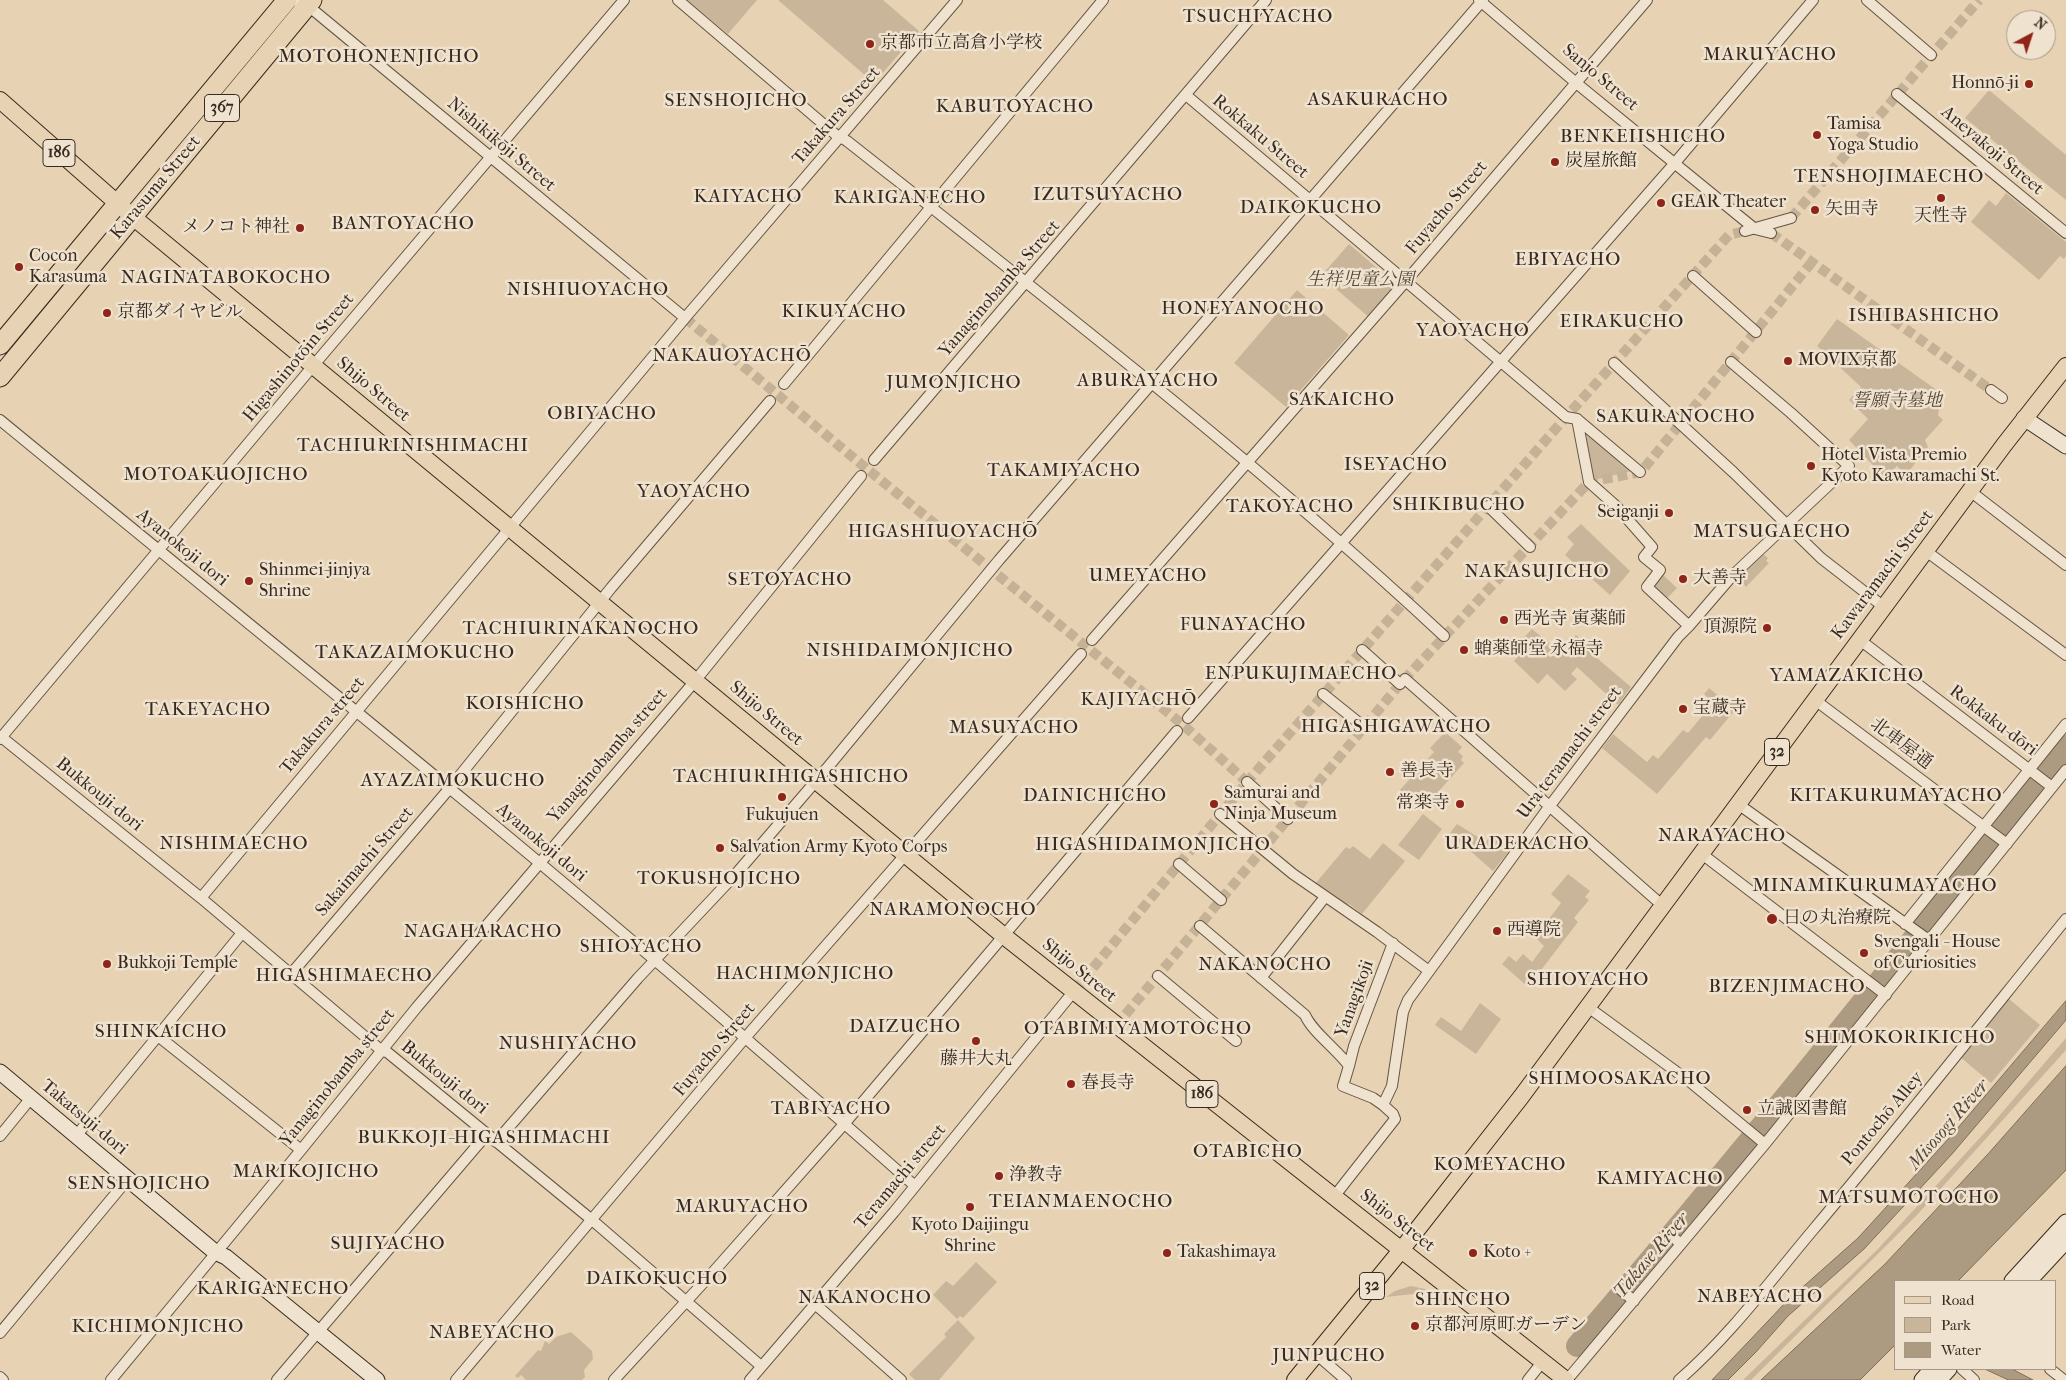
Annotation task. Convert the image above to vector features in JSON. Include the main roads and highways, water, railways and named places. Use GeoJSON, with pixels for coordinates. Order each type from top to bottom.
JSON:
{"type":"FeatureCollection","features":[{"type":"Feature","properties":{"kind":"highway","name":"Karasuma Street"},"geometry":{"type":"LineString","coordinates":[[0,345],[288,0]]}},
{"type":"Feature","properties":{"kind":"highway","name":"Karasuma Street"},"geometry":{"type":"LineString","coordinates":[[0,377],[133,217],[304,2]]}},
{"type":"Feature","properties":{"kind":"main road","name":"Shijo Street"},"geometry":{"type":"LineString","coordinates":[[0,100],[118,205],[1004,936],[1333,1198],[1402,1249],[1567,1380]]}},
{"type":"Feature","properties":{"kind":"main road","name":"Kawaramachi Street"},"geometry":{"type":"LineString","coordinates":[[1295,1380],[1402,1249],[1588,1007],[2024,418],[2066,366]]}},
{"type":"Feature","properties":{"kind":"water"},"geometry":{"type":"Polygon","coordinates":[[[2066,1001],[2066,1020],[1952,1154],[1864,1249],[1788,1316],[1728,1380],[1712,1380],[1787,1301],[1858,1238],[1951,1136],[2066,1001]]]}},
{"type":"Feature","properties":{"kind":"water"},"geometry":{"type":"Polygon","coordinates":[[[2066,1066],[2066,1170],[1959,1280],[1894,1280],[1894,1346],[1860,1380],[1761,1380],[1885,1264],[1988,1154],[2066,1066]]]}},
{"type":"Feature","properties":{"kind":"water"},"geometry":{"type":"Polygon","coordinates":[[[1987,1370],[2014,1370],[2033,1380],[2009,1380],[1987,1370]]]}},
{"type":"Feature","properties":{"kind":"waterway","name":"Takase River"},"geometry":{"type":"LineString","coordinates":[[1577,1346],[1825,1049],[2066,746]]}},
{"type":"Feature","properties":{"kind":"tunnel"},"geometry":{"type":"LineString","coordinates":[[1791,218],[1979,0]]}},
{"type":"Feature","properties":{"kind":"tunnel"},"geometry":{"type":"LineString","coordinates":[[1074,991],[1247,782],[1566,417],[1729,235],[1745,231]]}},
{"type":"Feature","properties":{"kind":"tunnel"},"geometry":{"type":"LineString","coordinates":[[1771,233],[1991,390]]}},
{"type":"Feature","properties":{"kind":"tunnel"},"geometry":{"type":"LineString","coordinates":[[1116,1026],[1400,684],[1589,482],[1641,472],[1812,262]]}},
{"type":"Feature","properties":{"kind":"tunnel"},"geometry":{"type":"LineString","coordinates":[[685,318],[867,469],[1182,724],[1247,782]]}},
{"type":"Feature","properties":{"kind":"place","name":"京都市立高倉小学校"},"geometry":{"type":"Point","coordinates":[870,44]}},
{"type":"Feature","properties":{"kind":"place","name":"Honnō-ji"},"geometry":{"type":"Point","coordinates":[2029,84]}},
{"type":"Feature","properties":{"kind":"place","name":"Tamisa Yoga Studio"},"geometry":{"type":"Point","coordinates":[1817,135]}},
{"type":"Feature","properties":{"kind":"place","name":"炭屋旅館"},"geometry":{"type":"Point","coordinates":[1555,162]}},
{"type":"Feature","properties":{"kind":"place","name":"天性寺"},"geometry":{"type":"Point","coordinates":[1941,198]}},
{"type":"Feature","properties":{"kind":"place","name":"GEAR Theater"},"geometry":{"type":"Point","coordinates":[1661,203]}},
{"type":"Feature","properties":{"kind":"place","name":"矢田寺"},"geometry":{"type":"Point","coordinates":[1815,210]}},
{"type":"Feature","properties":{"kind":"place","name":"メノコト神社"},"geometry":{"type":"Point","coordinates":[300,228]}},
{"type":"Feature","properties":{"kind":"place","name":"Cocon Karasuma"},"geometry":{"type":"Point","coordinates":[19,267]}},
{"type":"Feature","properties":{"kind":"place","name":"京都ダイヤビル"},"geometry":{"type":"Point","coordinates":[107,313]}},
{"type":"Feature","properties":{"kind":"place","name":"MOVIX京都"},"geometry":{"type":"Point","coordinates":[1788,361]}},
{"type":"Feature","properties":{"kind":"place","name":"Hotel Vista Premio Kyoto Kawaramachi St."},"geometry":{"type":"Point","coordinates":[1811,466]}},
{"type":"Feature","properties":{"kind":"place","name":"Seiganji"},"geometry":{"type":"Point","coordinates":[1669,513]}},
{"type":"Feature","properties":{"kind":"place","name":"大善寺"},"geometry":{"type":"Point","coordinates":[1683,579]}},
{"type":"Feature","properties":{"kind":"place","name":"Shinmei-jinjya Shrine"},"geometry":{"type":"Point","coordinates":[249,581]}},
{"type":"Feature","properties":{"kind":"place","name":"西光寺 寅薬師"},"geometry":{"type":"Point","coordinates":[1504,620]}},
{"type":"Feature","properties":{"kind":"place","name":"頂源院"},"geometry":{"type":"Point","coordinates":[1767,628]}},
{"type":"Feature","properties":{"kind":"place","name":"蛸薬師堂 永福寺"},"geometry":{"type":"Point","coordinates":[1464,650]}},
{"type":"Feature","properties":{"kind":"place","name":"宝蔵寺"},"geometry":{"type":"Point","coordinates":[1683,709]}},
{"type":"Feature","properties":{"kind":"place","name":"善長寺"},"geometry":{"type":"Point","coordinates":[1390,772]}},
{"type":"Feature","properties":{"kind":"place","name":"Fukujuen"},"geometry":{"type":"Point","coordinates":[782,797]}},
{"type":"Feature","properties":{"kind":"place","name":"Samurai and Ninja Museum"},"geometry":{"type":"Point","coordinates":[1214,804]}},
{"type":"Feature","properties":{"kind":"place","name":"常楽寺"},"geometry":{"type":"Point","coordinates":[1460,804]}},
{"type":"Feature","properties":{"kind":"place","name":"Salvation Army Kyoto Corps"},"geometry":{"type":"Point","coordinates":[720,848]}},
{"type":"Feature","properties":{"kind":"place","name":"日の丸治療院"},"geometry":{"type":"Point","coordinates":[1772,919]}},
{"type":"Feature","properties":{"kind":"place","name":"西導院"},"geometry":{"type":"Point","coordinates":[1497,931]}},
{"type":"Feature","properties":{"kind":"place","name":"Svengali - House of Curiosities"},"geometry":{"type":"Point","coordinates":[1864,953]}},
{"type":"Feature","properties":{"kind":"place","name":"Bukkoji Temple"},"geometry":{"type":"Point","coordinates":[107,964]}},
{"type":"Feature","properties":{"kind":"place","name":"藤井大丸"},"geometry":{"type":"Point","coordinates":[976,1041]}},
{"type":"Feature","properties":{"kind":"place","name":"春長寺"},"geometry":{"type":"Point","coordinates":[1071,1084]}},
{"type":"Feature","properties":{"kind":"place","name":"立誠図書館"},"geometry":{"type":"Point","coordinates":[1747,1110]}},
{"type":"Feature","properties":{"kind":"place","name":"浄教寺"},"geometry":{"type":"Point","coordinates":[999,1176]}},
{"type":"Feature","properties":{"kind":"place","name":"Kyoto Daijingu Shrine"},"geometry":{"type":"Point","coordinates":[970,1207]}},
{"type":"Feature","properties":{"kind":"place","name":"Takashimaya"},"geometry":{"type":"Point","coordinates":[1167,1253]}},
{"type":"Feature","properties":{"kind":"place","name":"Koto +"},"geometry":{"type":"Point","coordinates":[1473,1253]}},
{"type":"Feature","properties":{"kind":"place","name":"京都河原町ガーデン"},"geometry":{"type":"Point","coordinates":[1415,1326]}},
{"type":"Feature","properties":{"kind":"district","name":"TSUCHIYACHO"},"geometry":{"type":"Point","coordinates":[1258,17]}},
{"type":"Feature","properties":{"kind":"district","name":"MARUYACHO"},"geometry":{"type":"Point","coordinates":[1770,55]}},
{"type":"Feature","properties":{"kind":"district","name":"MOTOHONENJICHO"},"geometry":{"type":"Point","coordinates":[379,57]}},
{"type":"Feature","properties":{"kind":"district","name":"ASAKURACHO"},"geometry":{"type":"Point","coordinates":[1378,100]}},
{"type":"Feature","properties":{"kind":"district","name":"SENSHOJICHO"},"geometry":{"type":"Point","coordinates":[736,101]}},
{"type":"Feature","properties":{"kind":"district","name":"KABUTOYACHO"},"geometry":{"type":"Point","coordinates":[1015,107]}},
{"type":"Feature","properties":{"kind":"district","name":"BENKEIISHICHO"},"geometry":{"type":"Point","coordinates":[1643,137]}},
{"type":"Feature","properties":{"kind":"district","name":"TENSHOJIMAECHO"},"geometry":{"type":"Point","coordinates":[1889,177]}},
{"type":"Feature","properties":{"kind":"district","name":"IZUTSUYACHO"},"geometry":{"type":"Point","coordinates":[1108,195]}},
{"type":"Feature","properties":{"kind":"district","name":"KAIYACHO"},"geometry":{"type":"Point","coordinates":[748,197]}},
{"type":"Feature","properties":{"kind":"district","name":"KARIGANECHO"},"geometry":{"type":"Point","coordinates":[910,198]}},
{"type":"Feature","properties":{"kind":"district","name":"DAIKOKUCHO"},"geometry":{"type":"Point","coordinates":[1311,208]}},
{"type":"Feature","properties":{"kind":"district","name":"BANTOYACHO"},"geometry":{"type":"Point","coordinates":[403,224]}},
{"type":"Feature","properties":{"kind":"district","name":"EBIYACHO"},"geometry":{"type":"Point","coordinates":[1568,260]}},
{"type":"Feature","properties":{"kind":"district","name":"NAGINATABOKOCHO"},"geometry":{"type":"Point","coordinates":[226,278]}},
{"type":"Feature","properties":{"kind":"district","name":"NISHIUOYACHO"},"geometry":{"type":"Point","coordinates":[588,290]}},
{"type":"Feature","properties":{"kind":"district","name":"HONEYANOCHO"},"geometry":{"type":"Point","coordinates":[1243,309]}},
{"type":"Feature","properties":{"kind":"district","name":"KIKUYACHO"},"geometry":{"type":"Point","coordinates":[844,312]}},
{"type":"Feature","properties":{"kind":"district","name":"ISHIBASHICHO"},"geometry":{"type":"Point","coordinates":[1924,316]}},
{"type":"Feature","properties":{"kind":"district","name":"EIRAKUCHO"},"geometry":{"type":"Point","coordinates":[1622,322]}},
{"type":"Feature","properties":{"kind":"district","name":"YAOYACHO"},"geometry":{"type":"Point","coordinates":[1473,331]}},
{"type":"Feature","properties":{"kind":"district","name":"NAKAUOYACHŌ"},"geometry":{"type":"Point","coordinates":[732,356]}},
{"type":"Feature","properties":{"kind":"district","name":"ABURAYACHO"},"geometry":{"type":"Point","coordinates":[1148,381]}},
{"type":"Feature","properties":{"kind":"district","name":"JUMONJICHO"},"geometry":{"type":"Point","coordinates":[954,383]}},
{"type":"Feature","properties":{"kind":"district","name":"SAKAICHO"},"geometry":{"type":"Point","coordinates":[1342,400]}},
{"type":"Feature","properties":{"kind":"district","name":"OBIYACHO"},"geometry":{"type":"Point","coordinates":[602,414]}},
{"type":"Feature","properties":{"kind":"district","name":"SAKURANOCHO"},"geometry":{"type":"Point","coordinates":[1676,417]}},
{"type":"Feature","properties":{"kind":"district","name":"TACHIURINISHIMACHI"},"geometry":{"type":"Point","coordinates":[413,446]}},
{"type":"Feature","properties":{"kind":"district","name":"ISEYACHO"},"geometry":{"type":"Point","coordinates":[1396,465]}},
{"type":"Feature","properties":{"kind":"district","name":"TAKAMIYACHO"},"geometry":{"type":"Point","coordinates":[1064,471]}},
{"type":"Feature","properties":{"kind":"district","name":"MOTOAKUOJICHO"},"geometry":{"type":"Point","coordinates":[216,475]}},
{"type":"Feature","properties":{"kind":"district","name":"YAOYACHO"},"geometry":{"type":"Point","coordinates":[694,492]}},
{"type":"Feature","properties":{"kind":"district","name":"SHIKIBUCHO"},"geometry":{"type":"Point","coordinates":[1459,505]}},
{"type":"Feature","properties":{"kind":"district","name":"TAKOYACHO"},"geometry":{"type":"Point","coordinates":[1290,507]}},
{"type":"Feature","properties":{"kind":"district","name":"HIGASHIUOYACHŌ"},"geometry":{"type":"Point","coordinates":[943,532]}},
{"type":"Feature","properties":{"kind":"district","name":"MATSUGAECHO"},"geometry":{"type":"Point","coordinates":[1772,532]}},
{"type":"Feature","properties":{"kind":"district","name":"NAKASUJICHO"},"geometry":{"type":"Point","coordinates":[1537,572]}},
{"type":"Feature","properties":{"kind":"district","name":"UMEYACHO"},"geometry":{"type":"Point","coordinates":[1148,576]}},
{"type":"Feature","properties":{"kind":"district","name":"SETOYACHO"},"geometry":{"type":"Point","coordinates":[790,580]}},
{"type":"Feature","properties":{"kind":"district","name":"FUNAYACHO"},"geometry":{"type":"Point","coordinates":[1243,625]}},
{"type":"Feature","properties":{"kind":"district","name":"TACHIURINAKANOCHO"},"geometry":{"type":"Point","coordinates":[581,629]}},
{"type":"Feature","properties":{"kind":"district","name":"NISHIDAIMONJICHO"},"geometry":{"type":"Point","coordinates":[910,651]}},
{"type":"Feature","properties":{"kind":"district","name":"TAKAZAIMOKUCHO"},"geometry":{"type":"Point","coordinates":[415,653]}},
{"type":"Feature","properties":{"kind":"district","name":"ENPUKUJIMAECHO"},"geometry":{"type":"Point","coordinates":[1301,674]}},
{"type":"Feature","properties":{"kind":"district","name":"YAMAZAKICHO"},"geometry":{"type":"Point","coordinates":[1847,676]}},
{"type":"Feature","properties":{"kind":"district","name":"KAJIYACHŌ"},"geometry":{"type":"Point","coordinates":[1139,700]}},
{"type":"Feature","properties":{"kind":"district","name":"KOISHICHO"},"geometry":{"type":"Point","coordinates":[525,704]}},
{"type":"Feature","properties":{"kind":"district","name":"TAKEYACHO"},"geometry":{"type":"Point","coordinates":[208,710]}},
{"type":"Feature","properties":{"kind":"district","name":"HIGASHIGAWACHO"},"geometry":{"type":"Point","coordinates":[1396,727]}},
{"type":"Feature","properties":{"kind":"district","name":"MASUYACHO"},"geometry":{"type":"Point","coordinates":[1014,728]}},
{"type":"Feature","properties":{"kind":"district","name":"TACHIURIHIGASHICHO"},"geometry":{"type":"Point","coordinates":[791,777]}},
{"type":"Feature","properties":{"kind":"district","name":"AYAZAIMOKUCHO"},"geometry":{"type":"Point","coordinates":[453,781]}},
{"type":"Feature","properties":{"kind":"district","name":"DAINICHICHO"},"geometry":{"type":"Point","coordinates":[1095,796]}},
{"type":"Feature","properties":{"kind":"district","name":"KITAKURUMAYACHO"},"geometry":{"type":"Point","coordinates":[1896,796]}},
{"type":"Feature","properties":{"kind":"district","name":"NARAYACHO"},"geometry":{"type":"Point","coordinates":[1722,836]}},
{"type":"Feature","properties":{"kind":"district","name":"NISHIMAECHO"},"geometry":{"type":"Point","coordinates":[234,844]}},
{"type":"Feature","properties":{"kind":"district","name":"URADERACHO"},"geometry":{"type":"Point","coordinates":[1517,844]}},
{"type":"Feature","properties":{"kind":"district","name":"HIGASHIDAIMONJICHO"},"geometry":{"type":"Point","coordinates":[1153,845]}},
{"type":"Feature","properties":{"kind":"district","name":"TOKUSHOJICHO"},"geometry":{"type":"Point","coordinates":[719,879]}},
{"type":"Feature","properties":{"kind":"district","name":"MINAMIKURUMAYACHO"},"geometry":{"type":"Point","coordinates":[1875,886]}},
{"type":"Feature","properties":{"kind":"district","name":"NARAMONOCHO"},"geometry":{"type":"Point","coordinates":[953,910]}},
{"type":"Feature","properties":{"kind":"district","name":"NAGAHARACHO"},"geometry":{"type":"Point","coordinates":[483,932]}},
{"type":"Feature","properties":{"kind":"district","name":"SHIOYACHO"},"geometry":{"type":"Point","coordinates":[641,947]}},
{"type":"Feature","properties":{"kind":"district","name":"NAKANOCHO"},"geometry":{"type":"Point","coordinates":[1265,965]}},
{"type":"Feature","properties":{"kind":"district","name":"HACHIMONJICHO"},"geometry":{"type":"Point","coordinates":[805,974]}},
{"type":"Feature","properties":{"kind":"district","name":"HIGASHIMAECHO"},"geometry":{"type":"Point","coordinates":[344,976]}},
{"type":"Feature","properties":{"kind":"district","name":"SHIOYACHO"},"geometry":{"type":"Point","coordinates":[1588,980]}},
{"type":"Feature","properties":{"kind":"district","name":"BIZENJIMACHO"},"geometry":{"type":"Point","coordinates":[1787,987]}},
{"type":"Feature","properties":{"kind":"district","name":"DAIZUCHO"},"geometry":{"type":"Point","coordinates":[905,1027]}},
{"type":"Feature","properties":{"kind":"district","name":"OTABIMIYAMOTOCHO"},"geometry":{"type":"Point","coordinates":[1138,1029]}},
{"type":"Feature","properties":{"kind":"district","name":"SHINKAICHO"},"geometry":{"type":"Point","coordinates":[161,1032]}},
{"type":"Feature","properties":{"kind":"district","name":"SHIMOKORIKICHO"},"geometry":{"type":"Point","coordinates":[1900,1038]}},
{"type":"Feature","properties":{"kind":"district","name":"NUSHIYACHO"},"geometry":{"type":"Point","coordinates":[568,1044]}},
{"type":"Feature","properties":{"kind":"district","name":"SHIMOOSAKACHO"},"geometry":{"type":"Point","coordinates":[1620,1079]}},
{"type":"Feature","properties":{"kind":"district","name":"TABIYACHO"},"geometry":{"type":"Point","coordinates":[831,1109]}},
{"type":"Feature","properties":{"kind":"district","name":"BUKKOJI-HIGASHIMACHI"},"geometry":{"type":"Point","coordinates":[484,1138]}},
{"type":"Feature","properties":{"kind":"district","name":"OTABICHO"},"geometry":{"type":"Point","coordinates":[1248,1152]}},
{"type":"Feature","properties":{"kind":"district","name":"KOMEYACHO"},"geometry":{"type":"Point","coordinates":[1500,1165]}},
{"type":"Feature","properties":{"kind":"district","name":"MARIKOJICHO"},"geometry":{"type":"Point","coordinates":[306,1172]}},
{"type":"Feature","properties":{"kind":"district","name":"KAMIYACHO"},"geometry":{"type":"Point","coordinates":[1660,1179]}},
{"type":"Feature","properties":{"kind":"district","name":"SENSHOJICHO"},"geometry":{"type":"Point","coordinates":[139,1184]}},
{"type":"Feature","properties":{"kind":"district","name":"MATSUMOTOCHO"},"geometry":{"type":"Point","coordinates":[1909,1198]}},
{"type":"Feature","properties":{"kind":"district","name":"TEIANMAENOCHO"},"geometry":{"type":"Point","coordinates":[1081,1202]}},
{"type":"Feature","properties":{"kind":"district","name":"MARUYACHO"},"geometry":{"type":"Point","coordinates":[742,1207]}},
{"type":"Feature","properties":{"kind":"district","name":"SUJIYACHO"},"geometry":{"type":"Point","coordinates":[388,1244]}},
{"type":"Feature","properties":{"kind":"district","name":"DAIKOKUCHO"},"geometry":{"type":"Point","coordinates":[657,1279]}},
{"type":"Feature","properties":{"kind":"district","name":"KARIGANECHO"},"geometry":{"type":"Point","coordinates":[273,1289]}},
{"type":"Feature","properties":{"kind":"district","name":"NABEYACHO"},"geometry":{"type":"Point","coordinates":[1760,1297]}},
{"type":"Feature","properties":{"kind":"district","name":"NAKANOCHO"},"geometry":{"type":"Point","coordinates":[865,1298]}},
{"type":"Feature","properties":{"kind":"district","name":"SHINCHO"},"geometry":{"type":"Point","coordinates":[1463,1300]}},
{"type":"Feature","properties":{"kind":"district","name":"KICHIMONJICHO"},"geometry":{"type":"Point","coordinates":[158,1327]}},
{"type":"Feature","properties":{"kind":"district","name":"NABEYACHO"},"geometry":{"type":"Point","coordinates":[492,1333]}},
{"type":"Feature","properties":{"kind":"district","name":"JUNPUCHO"},"geometry":{"type":"Point","coordinates":[1329,1356]}},
{"type":"Feature","properties":{"kind":"park label","name":"生祥児童公園"},"geometry":{"type":"Point","coordinates":[1360,281]}},
{"type":"Feature","properties":{"kind":"park label","name":"誓願寺墓地"},"geometry":{"type":"Point","coordinates":[1897,402]}},
{"type":"Feature","properties":{"kind":"water label","name":"Misosogi River"},"geometry":{"type":"Point","coordinates":[1949,1125]}}]}
